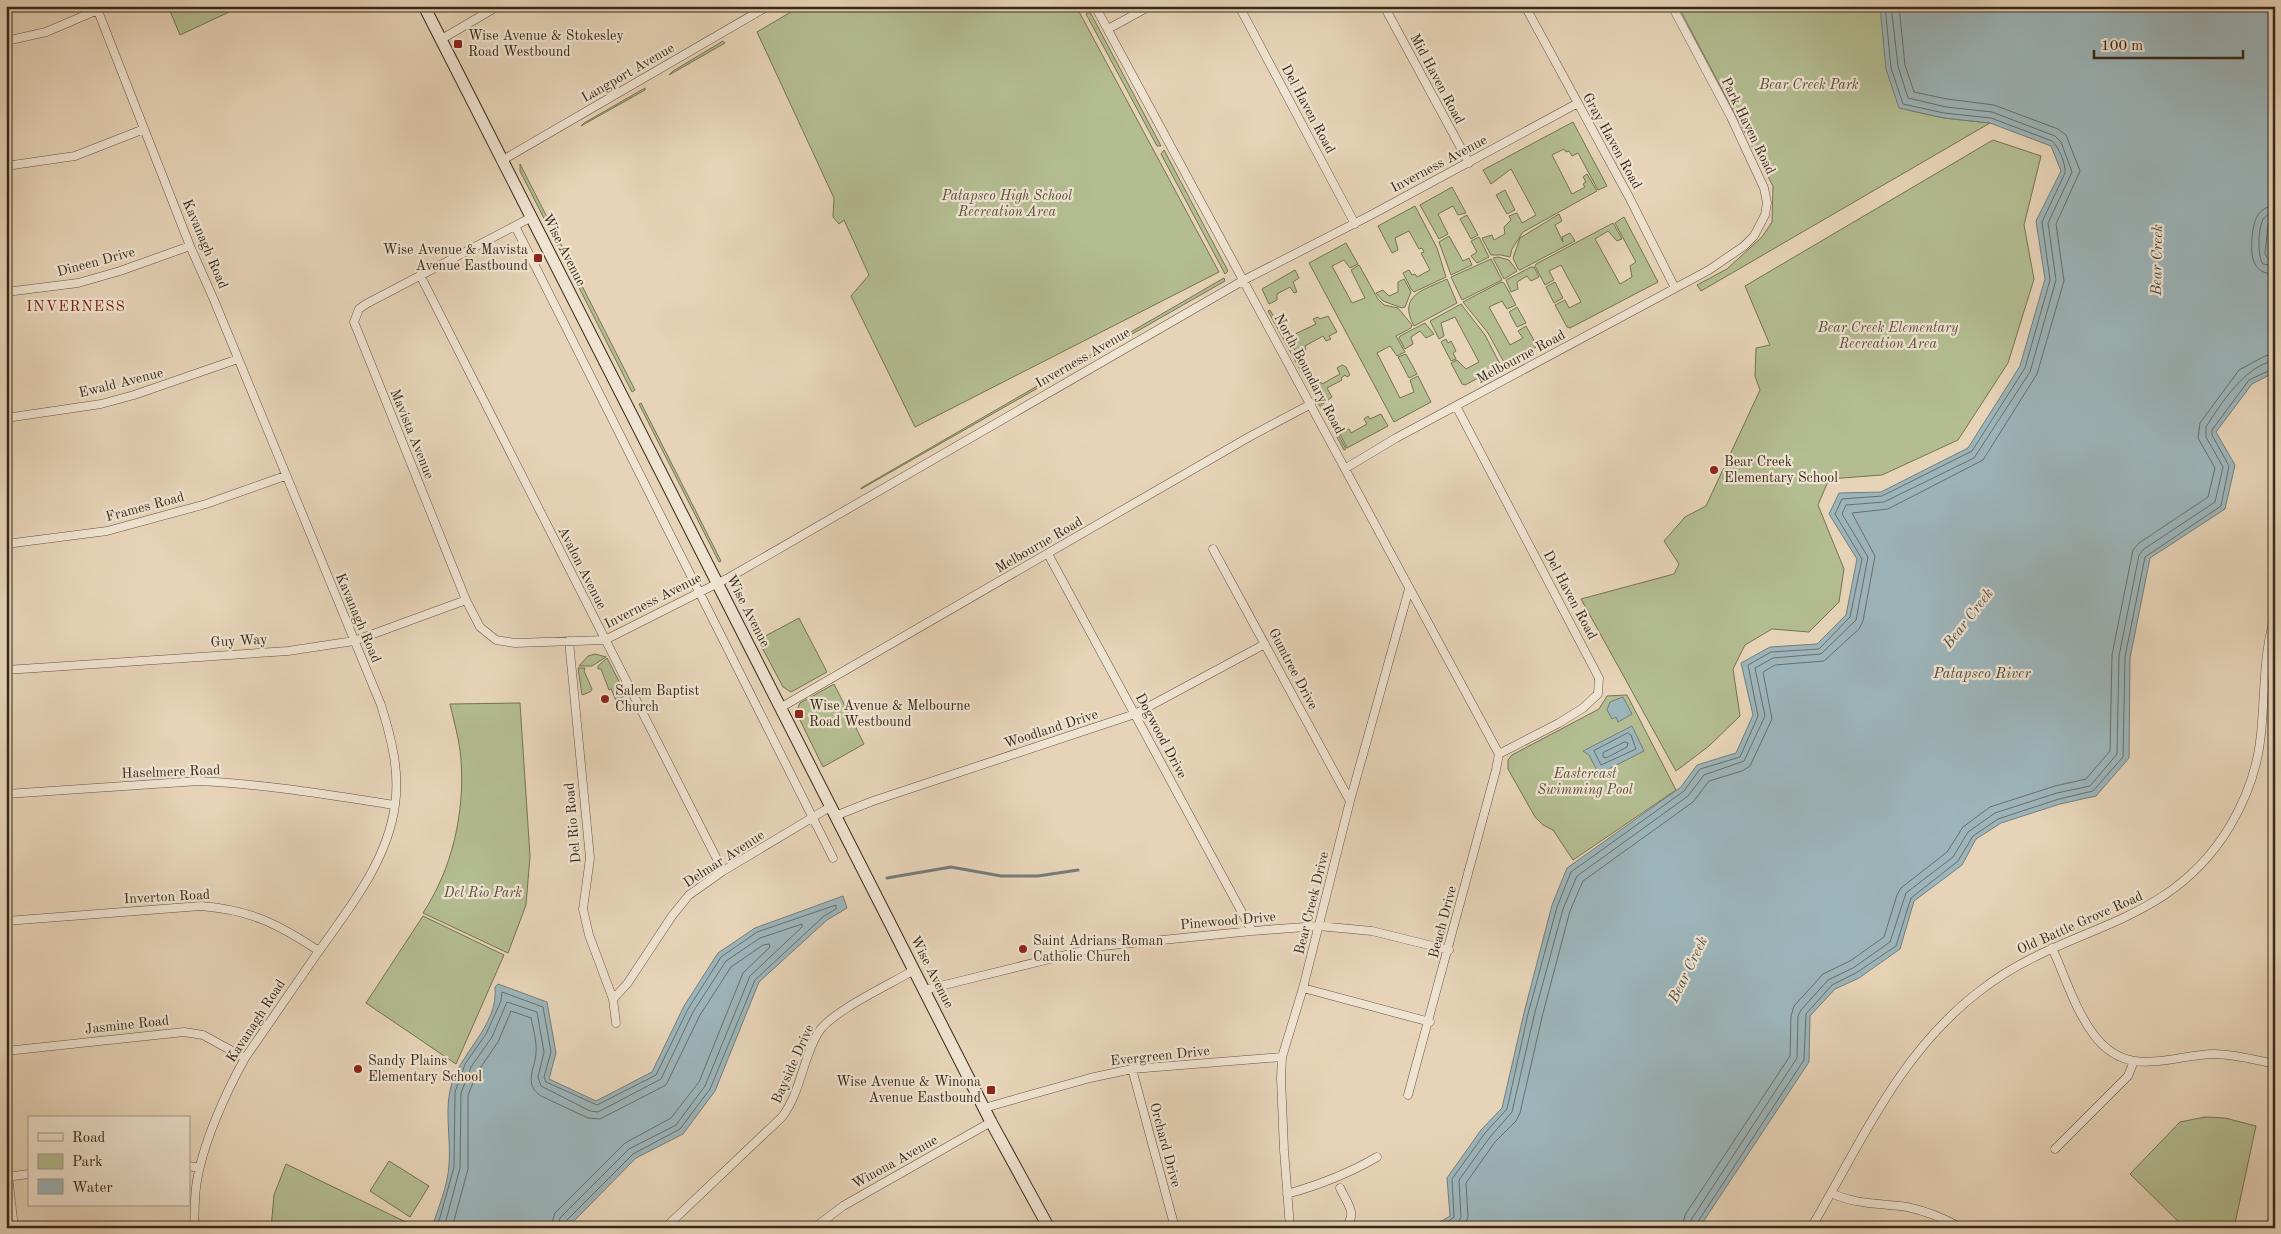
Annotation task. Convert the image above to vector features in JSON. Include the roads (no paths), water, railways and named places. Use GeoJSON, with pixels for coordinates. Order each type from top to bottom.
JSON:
{"type":"FeatureCollection","features":[{"type":"Feature","properties":{"kind":"main road","name":"Wise Avenue"},"geometry":{"type":"LineString","coordinates":[[424,6],[501,161],[991,1122],[1049,1228]]}},
{"type":"Feature","properties":{"kind":"street"},"geometry":{"type":"LineString","coordinates":[[6,41],[46,32],[97,8],[107,6]]}},
{"type":"Feature","properties":{"kind":"street"},"geometry":{"type":"LineString","coordinates":[[440,40],[498,6]]}},
{"type":"Feature","properties":{"kind":"street","name":"Langport Avenue"},"geometry":{"type":"LineString","coordinates":[[501,161],[768,6]]}},
{"type":"Feature","properties":{"kind":"street","name":"North Boundary Road"},"geometry":{"type":"LineString","coordinates":[[1095,6],[1499,754]]}},
{"type":"Feature","properties":{"kind":"street"},"geometry":{"type":"LineString","coordinates":[[1108,29],[1150,6]]}},
{"type":"Feature","properties":{"kind":"street","name":"Del Haven Road"},"geometry":{"type":"LineString","coordinates":[[1239,6],[1355,224]]}},
{"type":"Feature","properties":{"kind":"street","name":"Mid Haven Road"},"geometry":{"type":"LineString","coordinates":[[1384,6],[1469,163]]}},
{"type":"Feature","properties":{"kind":"street","name":"Gray Haven Road"},"geometry":{"type":"LineString","coordinates":[[1525,6],[1629,197],[1675,288]]}},
{"type":"Feature","properties":{"kind":"street","name":"Park Haven Road"},"geometry":{"type":"LineString","coordinates":[[1672,6],[1731,117],[1764,188],[1767,204],[1765,215],[1754,236],[1744,246],[1709,270]]}},
{"type":"Feature","properties":{"kind":"street","name":"Kavanagh Road"},"geometry":{"type":"LineString","coordinates":[[97,8],[190,246],[381,705],[390,734],[396,768],[395,805],[386,842],[376,864],[246,1058],[234,1079],[199,1168],[194,1228]]}},
{"type":"Feature","properties":{"kind":"street","name":"Inverness Avenue"},"geometry":{"type":"LineString","coordinates":[[605,640],[716,584],[1244,280],[1355,224],[1578,103]]}},
{"type":"Feature","properties":{"kind":"street"},"geometry":{"type":"LineString","coordinates":[[6,166],[76,156],[144,129]]}},
{"type":"Feature","properties":{"kind":"street","name":"Mavista Avenue"},"geometry":{"type":"LineString","coordinates":[[530,218],[366,304],[359,309],[354,322],[466,600],[480,627],[496,640],[515,643],[605,640]]}},
{"type":"Feature","properties":{"kind":"street"},"geometry":{"type":"LineString","coordinates":[[515,226],[833,858]]}},
{"type":"Feature","properties":{"kind":"street","name":"Dineen Drive"},"geometry":{"type":"LineString","coordinates":[[6,292],[78,282],[120,271],[190,246]]}},
{"type":"Feature","properties":{"kind":"street","name":"Melbourne Road"},"geometry":{"type":"LineString","coordinates":[[1346,468],[1396,438],[1709,270]]}},
{"type":"Feature","properties":{"kind":"street","name":"Avalon Avenue"},"geometry":{"type":"LineString","coordinates":[[420,275],[723,871]]}},
{"type":"Feature","properties":{"kind":"street","name":"Ewald Avenue"},"geometry":{"type":"LineString","coordinates":[[6,418],[101,404],[150,390],[238,359]]}},
{"type":"Feature","properties":{"kind":"street","name":"Melbourne Road"},"geometry":{"type":"LineString","coordinates":[[780,708],[1249,437],[1311,404]]}},
{"type":"Feature","properties":{"kind":"street","name":"Del Haven Road"},"geometry":{"type":"LineString","coordinates":[[1456,406],[1599,678],[1598,694],[1583,708],[1499,754]]}},
{"type":"Feature","properties":{"kind":"street","name":"Frames Road"},"geometry":{"type":"LineString","coordinates":[[6,544],[124,527],[206,504],[285,476]]}},
{"type":"Feature","properties":{"kind":"street","name":"Gumtree Drive"},"geometry":{"type":"LineString","coordinates":[[1213,549],[1350,801]]}},
{"type":"Feature","properties":{"kind":"street","name":"Dogwood Drive"},"geometry":{"type":"LineString","coordinates":[[1048,554],[1252,931]]}},
{"type":"Feature","properties":{"kind":"street","name":"Bear Creek Drive"},"geometry":{"type":"LineString","coordinates":[[1290,1228],[1281,1078],[1282,1057],[1303,988],[1350,801],[1410,589]]}},
{"type":"Feature","properties":{"kind":"street","name":"Guy Way"},"geometry":{"type":"LineString","coordinates":[[6,670],[288,650],[354,641],[466,600]]}},
{"type":"Feature","properties":{"kind":"street","name":"Old Battle Grove Road"},"geometry":{"type":"LineString","coordinates":[[1811,1228],[1866,1128],[1896,1080],[1917,1052],[1980,990],[2023,962],[2121,920],[2155,903],[2195,872],[2223,837],[2231,824],[2255,768],[2261,736],[2269,642],[2275,616]]}},
{"type":"Feature","properties":{"kind":"street","name":"Del Rio Road"},"geometry":{"type":"LineString","coordinates":[[569,641],[590,858],[583,909],[589,935],[613,999],[616,1023]]}},
{"type":"Feature","properties":{"kind":"street","name":"Woodland Drive"},"geometry":{"type":"LineString","coordinates":[[833,812],[873,801],[1135,714],[1265,644]]}},
{"type":"Feature","properties":{"kind":"street","name":"Beach Drive"},"geometry":{"type":"LineString","coordinates":[[1408,1094],[1430,1022],[1499,754]]}},
{"type":"Feature","properties":{"kind":"street","name":"Haselmere Road"},"geometry":{"type":"LineString","coordinates":[[6,794],[199,781],[230,782],[335,795],[395,805]]}},
{"type":"Feature","properties":{"kind":"street","name":"Delmar Avenue"},"geometry":{"type":"LineString","coordinates":[[613,999],[627,984],[678,907],[694,890],[813,817],[833,812]]}},
{"type":"Feature","properties":{"kind":"street","name":"Inverton Road"},"geometry":{"type":"LineString","coordinates":[[6,921],[202,906],[223,908],[265,919],[319,951]]}},
{"type":"Feature","properties":{"kind":"street","name":"Pinewood Drive"},"geometry":{"type":"LineString","coordinates":[[924,990],[1102,946],[1252,931],[1318,926],[1372,931],[1448,950]]}},
{"type":"Feature","properties":{"kind":"street"},"geometry":{"type":"LineString","coordinates":[[2052,948],[2092,1032],[2111,1051],[2134,1061],[2159,1062],[2196,1055],[2215,1054],[2231,1055],[2275,1064]]}},
{"type":"Feature","properties":{"kind":"street","name":"Bayside Drive"},"geometry":{"type":"LineString","coordinates":[[665,1228],[782,1117],[794,1100],[814,1040],[827,1022],[840,1012],[914,970]]}},
{"type":"Feature","properties":{"kind":"street"},"geometry":{"type":"LineString","coordinates":[[1303,988],[1430,1022]]}},
{"type":"Feature","properties":{"kind":"street","name":"Jasmine Road"},"geometry":{"type":"LineString","coordinates":[[6,1051],[184,1032],[203,1035],[246,1058]]}},
{"type":"Feature","properties":{"kind":"street","name":"Evergreen Drive"},"geometry":{"type":"LineString","coordinates":[[984,1108],[1132,1069],[1282,1057]]}},
{"type":"Feature","properties":{"kind":"street"},"geometry":{"type":"LineString","coordinates":[[2056,1149],[2128,1076],[2134,1061]]}},
{"type":"Feature","properties":{"kind":"street","name":"Orchard Drive"},"geometry":{"type":"LineString","coordinates":[[1132,1069],[1175,1228]]}},
{"type":"Feature","properties":{"kind":"street","name":"Winona Avenue"},"geometry":{"type":"LineString","coordinates":[[814,1228],[843,1206],[991,1122]]}},
{"type":"Feature","properties":{"kind":"street"},"geometry":{"type":"LineString","coordinates":[[1287,1194],[1354,1171],[1377,1157]]}},
{"type":"Feature","properties":{"kind":"street"},"geometry":{"type":"LineString","coordinates":[[6,1158],[14,1228]]}},
{"type":"Feature","properties":{"kind":"street"},"geometry":{"type":"LineString","coordinates":[[190,1166],[199,1168]]}},
{"type":"Feature","properties":{"kind":"street"},"geometry":{"type":"LineString","coordinates":[[7,1176],[28,1174]]}},
{"type":"Feature","properties":{"kind":"street"},"geometry":{"type":"LineString","coordinates":[[1340,1188],[1352,1212],[1351,1220],[1344,1228]]}},
{"type":"Feature","properties":{"kind":"street"},"geometry":{"type":"LineString","coordinates":[[1831,1193],[1848,1201],[1921,1211],[1945,1219],[1961,1228]]}},
{"type":"Feature","properties":{"kind":"water","name":"Patapsco River"},"geometry":{"type":"Polygon","coordinates":[[[1880,6],[2275,6],[2275,200],[2270,255],[2275,255],[2275,372],[2252,384],[2216,432],[2235,465],[2225,509],[2150,558],[2130,658],[2129,758],[2096,796],[2060,804],[2001,823],[1976,839],[1962,865],[1914,901],[1900,949],[1859,978],[1835,989],[1810,1016],[1809,1062],[1699,1228],[1430,1228],[1450,1216],[1447,1178],[1481,1130],[1502,1108],[1552,905],[1567,868],[1681,787],[1697,765],[1736,753],[1753,715],[1741,663],[1770,647],[1817,644],[1846,615],[1857,559],[1829,514],[1839,493],[1881,492],[1968,448],[2020,366],[2045,279],[2036,221],[2061,171],[2051,146],[1990,123],[1944,118],[1899,108],[1886,69],[1880,6]]]}},
{"type":"Feature","properties":{"kind":"water"},"geometry":{"type":"Polygon","coordinates":[[[1623,697],[1632,714],[1618,722],[1616,717],[1612,719],[1607,710],[1610,702],[1623,697]]]}},
{"type":"Feature","properties":{"kind":"water"},"geometry":{"type":"Polygon","coordinates":[[[1632,726],[1644,751],[1599,774],[1589,755],[1583,751],[1632,726]]]}},
{"type":"Feature","properties":{"kind":"water"},"geometry":{"type":"Polygon","coordinates":[[[843,896],[847,908],[827,920],[759,982],[715,1091],[683,1134],[636,1158],[567,1228],[432,1228],[448,1173],[448,1108],[450,1091],[461,1065],[491,1015],[495,1001],[495,987],[498,984],[547,1002],[556,1053],[549,1079],[596,1101],[652,1072],[684,1006],[718,953],[755,928],[843,896]]]}},
{"type":"Feature","properties":{"kind":"waterway"},"geometry":{"type":"LineString","coordinates":[[887,878],[951,867],[1001,876],[1038,876],[1078,870]]}},
{"type":"Feature","properties":{"kind":"place","name":"Wise Avenue & Stokesley Road Westbound"},"geometry":{"type":"Point","coordinates":[458,44]}},
{"type":"Feature","properties":{"kind":"place","name":"Wise Avenue & Mavista Avenue Eastbound"},"geometry":{"type":"Point","coordinates":[538,258]}},
{"type":"Feature","properties":{"kind":"place","name":"Bear Creek Elementary School"},"geometry":{"type":"Point","coordinates":[1714,470]}},
{"type":"Feature","properties":{"kind":"place","name":"Salem Baptist Church"},"geometry":{"type":"Point","coordinates":[605,699]}},
{"type":"Feature","properties":{"kind":"place","name":"Wise Avenue & Melbourne Road Westbound"},"geometry":{"type":"Point","coordinates":[799,714]}},
{"type":"Feature","properties":{"kind":"place","name":"Saint Adrians Roman Catholic Church"},"geometry":{"type":"Point","coordinates":[1023,949]}},
{"type":"Feature","properties":{"kind":"place","name":"Sandy Plains Elementary School"},"geometry":{"type":"Point","coordinates":[358,1069]}},
{"type":"Feature","properties":{"kind":"place","name":"Wise Avenue & Winona Avenue Eastbound"},"geometry":{"type":"Point","coordinates":[991,1090]}},
{"type":"Feature","properties":{"kind":"district","name":"INVERNESS"},"geometry":{"type":"Point","coordinates":[76,307]}},
{"type":"Feature","properties":{"kind":"park label","name":"Bear Creek Park"},"geometry":{"type":"Point","coordinates":[1809,85]}},
{"type":"Feature","properties":{"kind":"park label","name":"Patapsco High School Recreation Area"},"geometry":{"type":"Point","coordinates":[1007,204]}},
{"type":"Feature","properties":{"kind":"park label","name":"Bear Creek Elementary Recreation Area"},"geometry":{"type":"Point","coordinates":[1888,336]}},
{"type":"Feature","properties":{"kind":"park label","name":"Eastcreast Swimming Pool"},"geometry":{"type":"Point","coordinates":[1585,782]}},
{"type":"Feature","properties":{"kind":"park label","name":"Del Rio Park"},"geometry":{"type":"Point","coordinates":[483,893]}},
{"type":"Feature","properties":{"kind":"water label","name":"Bear Creek"},"geometry":{"type":"Point","coordinates":[2158,260]}},
{"type":"Feature","properties":{"kind":"water label","name":"Bear Creek"},"geometry":{"type":"Point","coordinates":[1969,619]}},
{"type":"Feature","properties":{"kind":"water label","name":"Bear Creek"},"geometry":{"type":"Point","coordinates":[1689,970]}}]}
